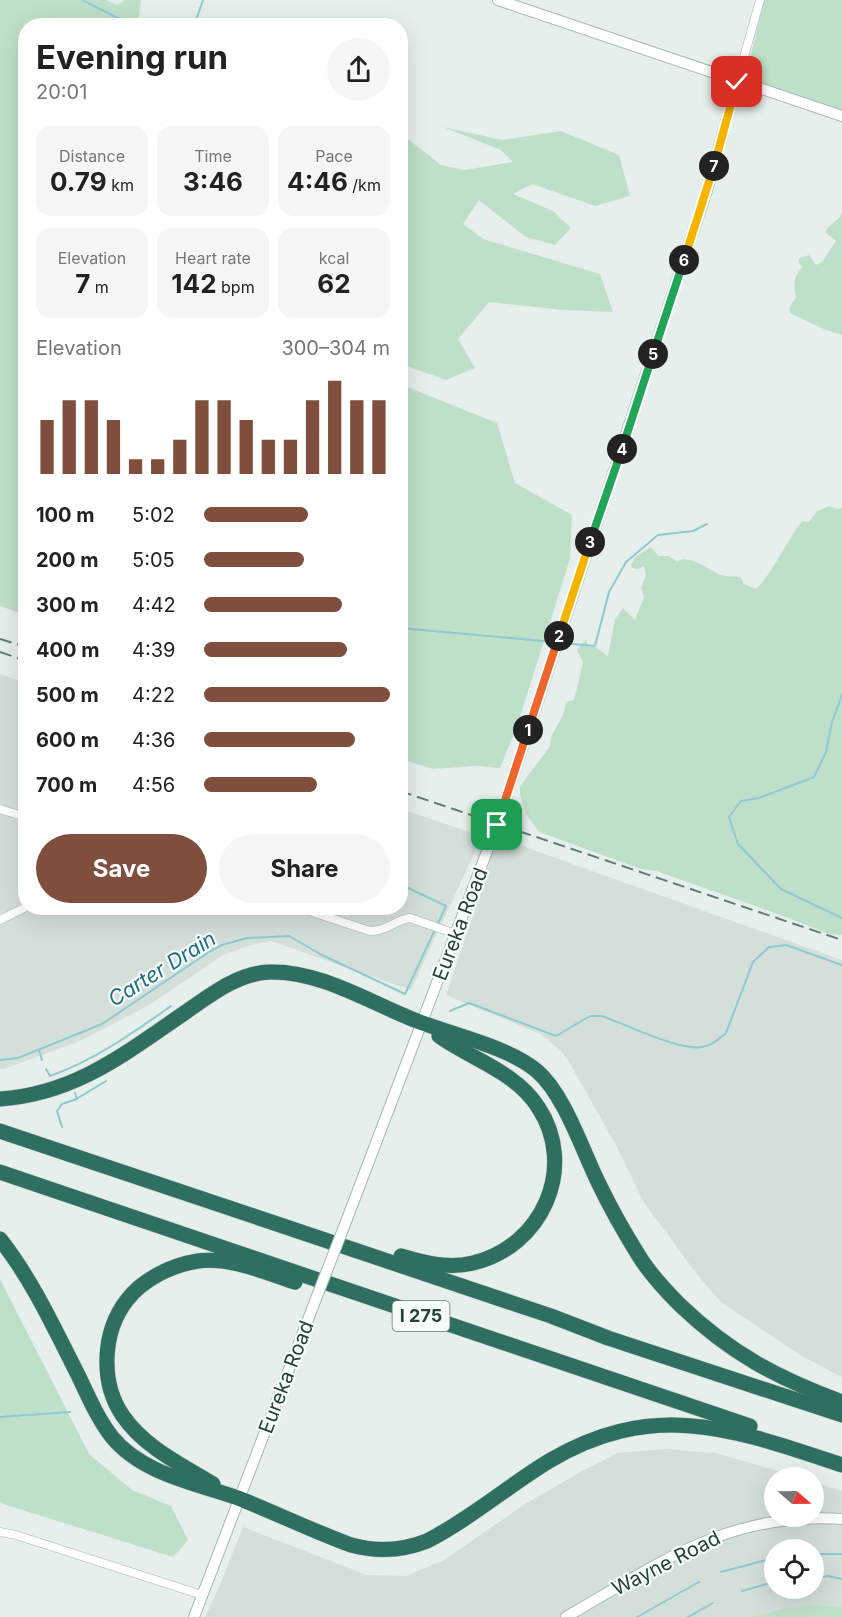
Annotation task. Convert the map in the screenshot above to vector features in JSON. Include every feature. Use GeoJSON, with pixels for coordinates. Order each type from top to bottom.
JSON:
{"type":"FeatureCollection","features":[{"type":"Feature","properties":{"kind":"highway"},"geometry":{"type":"LineString","coordinates":[[0,1099],[42,1093],[69,1084],[102,1068],[236,981],[265,972],[299,974],[317,980],[422,1024],[501,1052],[537,1071],[553,1088],[598,1182],[640,1258],[665,1290],[696,1320],[745,1357],[784,1379],[842,1402]]}},
{"type":"Feature","properties":{"kind":"highway"},"geometry":{"type":"LineString","coordinates":[[211,1202],[316,1230],[418,1261],[446,1265],[470,1264],[512,1247],[527,1234],[537,1221],[546,1205],[554,1182],[556,1155],[550,1129],[538,1106],[515,1081],[422,1024]]}},
{"type":"Feature","properties":{"kind":"highway","name":"I 275"},"geometry":{"type":"LineString","coordinates":[[0,1131],[551,1316],[608,1338],[842,1415]]}},
{"type":"Feature","properties":{"kind":"highway","name":"I 275"},"geometry":{"type":"LineString","coordinates":[[0,1172],[842,1457]]}},
{"type":"Feature","properties":{"kind":"highway"},"geometry":{"type":"LineString","coordinates":[[0,1239],[20,1266],[41,1302],[100,1419],[123,1449],[148,1466],[239,1499],[351,1545],[392,1550],[415,1546],[434,1537],[521,1479],[577,1446],[629,1430],[663,1425],[698,1426],[732,1431],[842,1465]]}},
{"type":"Feature","properties":{"kind":"highway"},"geometry":{"type":"LineString","coordinates":[[239,1499],[151,1445],[132,1428],[114,1398],[107,1369],[107,1353],[112,1331],[127,1300],[139,1287],[185,1263],[218,1261],[238,1264],[385,1310],[447,1325]]}},
{"type":"Feature","properties":{"kind":"street"},"geometry":{"type":"LineString","coordinates":[[498,0],[842,116]]}},
{"type":"Feature","properties":{"kind":"street"},"geometry":{"type":"LineString","coordinates":[[737,82],[760,0]]}},
{"type":"Feature","properties":{"kind":"street","name":"Eureka Road"},"geometry":{"type":"LineString","coordinates":[[194,1617],[497,825],[708,187],[737,82]]}},
{"type":"Feature","properties":{"kind":"street"},"geometry":{"type":"LineString","coordinates":[[0,809],[18,815]]}},
{"type":"Feature","properties":{"kind":"street"},"geometry":{"type":"LineString","coordinates":[[0,920],[18,911]]}},
{"type":"Feature","properties":{"kind":"street"},"geometry":{"type":"LineString","coordinates":[[321,915],[370,931],[381,930],[410,918],[456,934]]}},
{"type":"Feature","properties":{"kind":"street","name":"Wayne Road"},"geometry":{"type":"LineString","coordinates":[[566,1617],[682,1550],[722,1534],[781,1520],[842,1519]]}},
{"type":"Feature","properties":{"kind":"street"},"geometry":{"type":"LineString","coordinates":[[0,1532],[202,1595]]}},
{"type":"Feature","properties":{"kind":"shaded area"},"geometry":{"type":"Polygon","coordinates":[[[0,674],[18,680],[18,915],[408,915],[408,811],[478,835],[479,843],[411,990],[271,941],[223,955],[151,1004],[80,1041],[0,1069],[0,674]]]}},
{"type":"Feature","properties":{"kind":"shaded area"},"geometry":{"type":"Polygon","coordinates":[[[497,837],[842,960],[842,1377],[803,1357],[721,1302],[699,1277],[643,1201],[617,1147],[568,1060],[560,1050],[540,1034],[446,995],[497,837]]]}},
{"type":"Feature","properties":{"kind":"shaded area"},"geometry":{"type":"Polygon","coordinates":[[[666,1449],[716,1453],[764,1467],[764,1527],[824,1527],[824,1485],[842,1491],[842,1617],[205,1617],[243,1527],[367,1575],[406,1576],[444,1560],[528,1502],[617,1453],[666,1449]]]}},
{"type":"Feature","properties":{"kind":"green space"},"geometry":{"type":"Polygon","coordinates":[[[0,0],[106,0],[117,5],[125,0],[141,0],[139,18],[18,18],[18,612],[0,606],[0,0]]]}},
{"type":"Feature","properties":{"kind":"green space"},"geometry":{"type":"Polygon","coordinates":[[[764,0],[842,0],[842,112],[745,79],[764,0]]]}},
{"type":"Feature","properties":{"kind":"green space"},"geometry":{"type":"Polygon","coordinates":[[[443,127],[502,140],[561,131],[619,155],[630,196],[595,206],[532,184],[513,194],[553,211],[571,228],[555,245],[526,237],[479,200],[463,224],[483,239],[600,274],[613,312],[563,310],[489,302],[458,339],[475,368],[446,380],[408,366],[408,139],[441,165],[464,170],[513,162],[501,150],[443,127]]]}},
{"type":"Feature","properties":{"kind":"green space"},"geometry":{"type":"Polygon","coordinates":[[[842,213],[842,335],[790,313],[790,306],[796,298],[795,278],[803,267],[799,263],[799,258],[809,255],[816,265],[823,261],[836,241],[825,232],[842,213]]]}},
{"type":"Feature","properties":{"kind":"green space"},"geometry":{"type":"Polygon","coordinates":[[[408,387],[497,423],[515,483],[572,515],[570,559],[517,726],[500,768],[476,766],[433,769],[408,761],[408,387]]]}},
{"type":"Feature","properties":{"kind":"green space"},"geometry":{"type":"Polygon","coordinates":[[[829,506],[842,508],[842,935],[829,934],[656,871],[641,869],[539,832],[526,814],[520,795],[520,786],[549,748],[566,702],[574,700],[583,662],[577,650],[586,639],[588,647],[595,647],[608,656],[615,619],[623,608],[635,620],[644,597],[641,588],[646,575],[644,566],[638,569],[632,568],[635,557],[651,547],[658,556],[668,556],[677,561],[683,559],[694,561],[721,575],[740,577],[744,584],[756,589],[769,573],[802,521],[809,522],[816,512],[829,506]]]}},
{"type":"Feature","properties":{"kind":"green space"},"geometry":{"type":"Polygon","coordinates":[[[0,1279],[89,1454],[132,1490],[171,1506],[188,1540],[173,1557],[0,1503],[0,1279]]]}},
{"type":"Feature","properties":{"kind":"green space"},"geometry":{"type":"Polygon","coordinates":[[[815,1605],[842,1607],[842,1617],[752,1617],[781,1609],[815,1605]]]}},
{"type":"Feature","properties":{"kind":"waterway"},"geometry":{"type":"LineString","coordinates":[[82,0],[118,18]]}},
{"type":"Feature","properties":{"kind":"waterway"},"geometry":{"type":"LineString","coordinates":[[197,18],[203,0]]}},
{"type":"Feature","properties":{"kind":"waterway"},"geometry":{"type":"LineString","coordinates":[[562,643],[595,646],[609,592],[626,562],[658,535],[693,531],[707,524]]}},
{"type":"Feature","properties":{"kind":"waterway"},"geometry":{"type":"LineString","coordinates":[[408,629],[554,642]]}},
{"type":"Feature","properties":{"kind":"waterway"},"geometry":{"type":"LineString","coordinates":[[842,695],[832,722],[826,752],[814,777],[759,798],[741,801],[729,817],[738,844],[781,889],[842,918]]}},
{"type":"Feature","properties":{"kind":"waterway","name":"Carter Drain"},"geometry":{"type":"LineString","coordinates":[[0,1060],[18,1058],[102,1024],[209,952],[222,945],[247,938],[289,936],[322,955],[405,994],[446,906],[408,888]]}},
{"type":"Feature","properties":{"kind":"waterway","name":"Carter Drain"},"geometry":{"type":"LineString","coordinates":[[450,1011],[469,1003],[556,1036],[590,1016],[602,1016],[666,1041],[702,1047],[712,1044],[726,1033],[753,962],[769,947],[786,945],[842,965]]}},
{"type":"Feature","properties":{"kind":"waterway"},"geometry":{"type":"LineString","coordinates":[[46,1069],[50,1076],[82,1063],[171,1006]]}},
{"type":"Feature","properties":{"kind":"waterway"},"geometry":{"type":"LineString","coordinates":[[39,1050],[42,1060]]}},
{"type":"Feature","properties":{"kind":"waterway"},"geometry":{"type":"LineString","coordinates":[[78,1098],[106,1081]]}},
{"type":"Feature","properties":{"kind":"waterway"},"geometry":{"type":"LineString","coordinates":[[62,1127],[57,1111],[62,1104],[77,1099],[75,1093]]}},
{"type":"Feature","properties":{"kind":"waterway"},"geometry":{"type":"LineString","coordinates":[[0,1417],[70,1412]]}},
{"type":"Feature","properties":{"kind":"waterway"},"geometry":{"type":"LineString","coordinates":[[824,1554],[842,1554]]}},
{"type":"Feature","properties":{"kind":"waterway"},"geometry":{"type":"LineString","coordinates":[[721,1572],[764,1561]]}},
{"type":"Feature","properties":{"kind":"waterway"},"geometry":{"type":"LineString","coordinates":[[824,1577],[842,1579]]}},
{"type":"Feature","properties":{"kind":"waterway"},"geometry":{"type":"LineString","coordinates":[[637,1617],[699,1582]]}},
{"type":"Feature","properties":{"kind":"waterway"},"geometry":{"type":"LineString","coordinates":[[742,1591],[764,1585]]}},
{"type":"Feature","properties":{"kind":"waterway"},"geometry":{"type":"LineString","coordinates":[[688,1617],[713,1603]]}},
{"type":"Feature","properties":{"kind":"railway"},"geometry":{"type":"LineString","coordinates":[[0,639],[18,645]]}},
{"type":"Feature","properties":{"kind":"railway"},"geometry":{"type":"LineString","coordinates":[[0,652],[18,658]]}},
{"type":"Feature","properties":{"kind":"railway"},"geometry":{"type":"LineString","coordinates":[[408,794],[842,940]]}},
{"type":"Feature","properties":{"kind":"route"},"geometry":{"type":"LineString","coordinates":[[497,825],[708,187],[737,82]]}}]}
